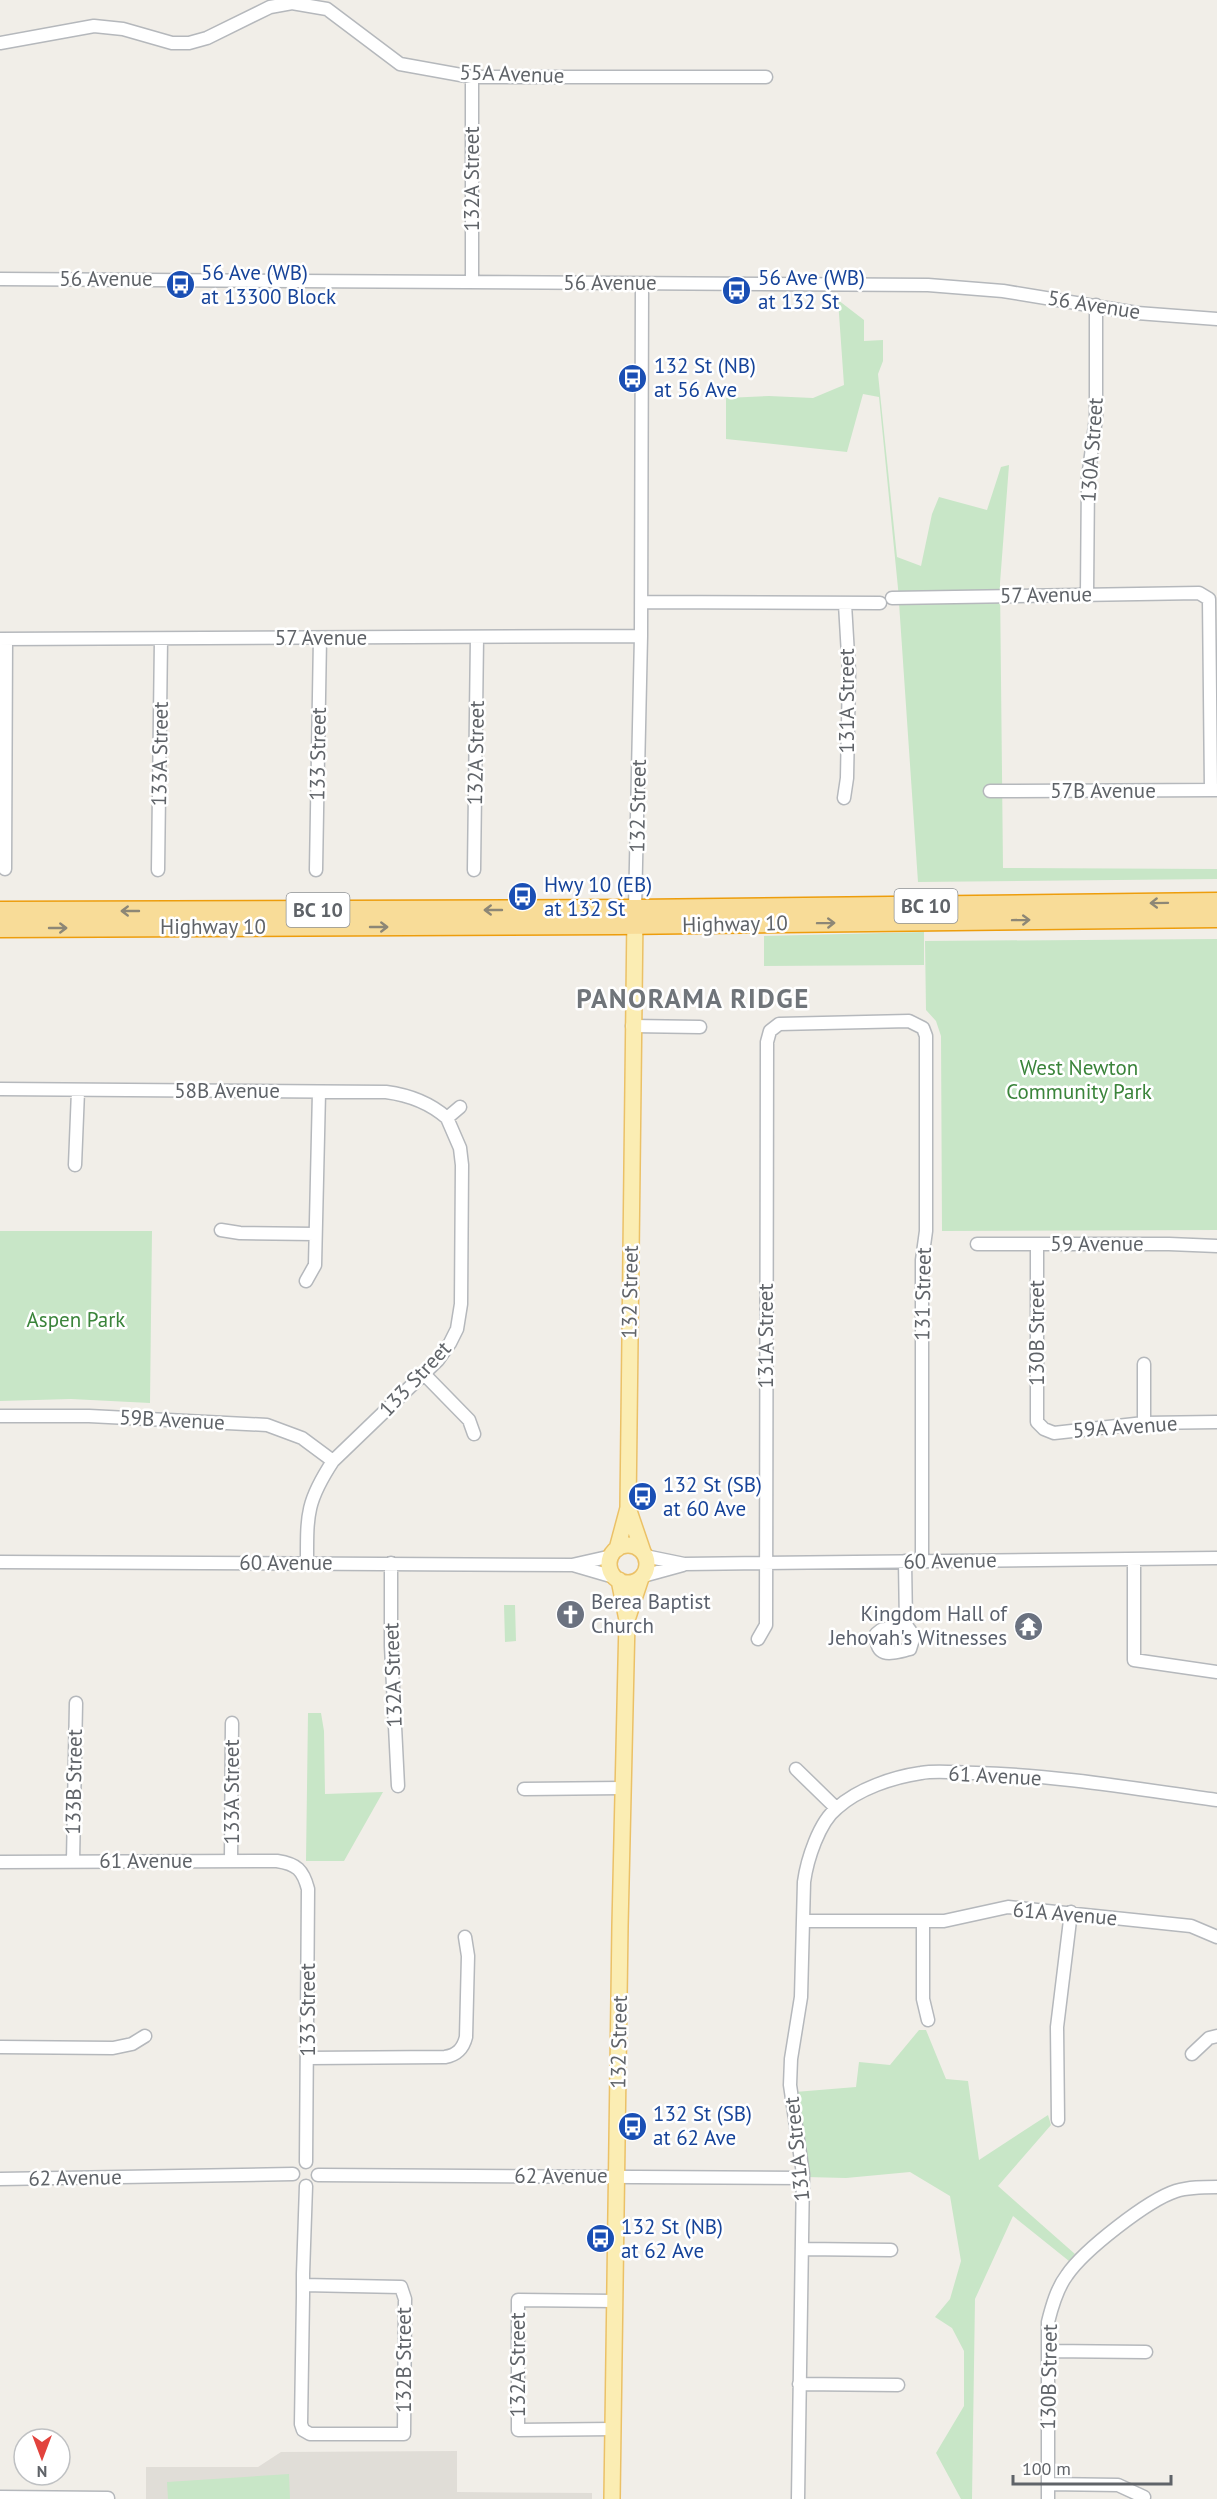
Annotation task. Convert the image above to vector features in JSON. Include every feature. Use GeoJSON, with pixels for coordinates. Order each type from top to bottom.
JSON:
{"type":"FeatureCollection","features":[{"type":"Feature","properties":{"kind":"highway","name":"Highway 10"},"geometry":{"type":"LineString","coordinates":[[0,928],[635,917],[1217,902]]}},
{"type":"Feature","properties":{"kind":"highway","name":"Highway 10"},"geometry":{"type":"LineString","coordinates":[[0,912],[635,917],[1217,918]]}},
{"type":"Feature","properties":{"kind":"main road","name":"132 Street"},"geometry":{"type":"LineString","coordinates":[[615,1553],[628,1508],[635,917]]}},
{"type":"Feature","properties":{"kind":"main road","name":"132 Street"},"geometry":{"type":"LineString","coordinates":[[628,1508],[644,1554]]}},
{"type":"Feature","properties":{"kind":"main road"},"geometry":{"type":"LineString","coordinates":[[628,1546],[644,1554],[647,1566],[642,1577],[630,1583],[616,1579],[610,1567],[615,1553],[628,1546]]}},
{"type":"Feature","properties":{"kind":"main road","name":"132 Street"},"geometry":{"type":"LineString","coordinates":[[627,1620],[642,1577]]}},
{"type":"Feature","properties":{"kind":"main road","name":"132 Street"},"geometry":{"type":"LineString","coordinates":[[612,2499],[627,1620],[616,1579]]}},
{"type":"Feature","properties":{"kind":"street","name":"55A Avenue"},"geometry":{"type":"LineString","coordinates":[[0,44],[94,26],[123,29],[172,43],[189,42],[207,38],[270,7],[292,3],[327,9],[400,64],[472,77],[766,77]]}},
{"type":"Feature","properties":{"kind":"street","name":"132A Street"},"geometry":{"type":"LineString","coordinates":[[472,77],[472,282]]}},
{"type":"Feature","properties":{"kind":"street","name":"56 Avenue"},"geometry":{"type":"LineString","coordinates":[[0,279],[928,285],[1003,291],[1137,313],[1217,319]]}},
{"type":"Feature","properties":{"kind":"street","name":"132 Street"},"geometry":{"type":"LineString","coordinates":[[635,917],[641,636],[642,283]]}},
{"type":"Feature","properties":{"kind":"street","name":"130A Street"},"geometry":{"type":"LineString","coordinates":[[1087,594],[1088,478],[1096,418],[1096,305]]}},
{"type":"Feature","properties":{"kind":"street","name":"57 Avenue"},"geometry":{"type":"LineString","coordinates":[[892,598],[1199,593],[1209,599],[1214,790]]}},
{"type":"Feature","properties":{"kind":"street"},"geometry":{"type":"LineString","coordinates":[[641,602],[880,603]]}},
{"type":"Feature","properties":{"kind":"street","name":"131A Street"},"geometry":{"type":"LineString","coordinates":[[844,604],[849,672],[847,778],[844,798]]}},
{"type":"Feature","properties":{"kind":"street","name":"57 Avenue"},"geometry":{"type":"LineString","coordinates":[[3,639],[641,636]]}},
{"type":"Feature","properties":{"kind":"street","name":"132A Street"},"geometry":{"type":"LineString","coordinates":[[474,870],[477,637]]}},
{"type":"Feature","properties":{"kind":"street","name":"133 Street"},"geometry":{"type":"LineString","coordinates":[[316,870],[320,638]]}},
{"type":"Feature","properties":{"kind":"street"},"geometry":{"type":"LineString","coordinates":[[3,639],[5,869]]}},
{"type":"Feature","properties":{"kind":"street","name":"133A Street"},"geometry":{"type":"LineString","coordinates":[[158,870],[161,639]]}},
{"type":"Feature","properties":{"kind":"street","name":"57B Avenue"},"geometry":{"type":"LineString","coordinates":[[990,791],[1214,790]]}},
{"type":"Feature","properties":{"kind":"street","name":"131 Street"},"geometry":{"type":"LineString","coordinates":[[770,1031],[779,1024],[827,1022],[902,1021],[915,1023],[923,1028],[926,1045],[926,1207],[922,1272],[922,1561]]}},
{"type":"Feature","properties":{"kind":"street"},"geometry":{"type":"LineString","coordinates":[[632,1026],[700,1027]]}},
{"type":"Feature","properties":{"kind":"street","name":"131A Street"},"geometry":{"type":"LineString","coordinates":[[758,1639],[766,1625],[766,1054],[770,1031]]}},
{"type":"Feature","properties":{"kind":"street","name":"58B Avenue"},"geometry":{"type":"LineString","coordinates":[[0,1089],[396,1093],[436,1108],[447,1118]]}},
{"type":"Feature","properties":{"kind":"street"},"geometry":{"type":"LineString","coordinates":[[75,1165],[78,1090]]}},
{"type":"Feature","properties":{"kind":"street"},"geometry":{"type":"LineString","coordinates":[[306,1281],[315,1265],[319,1092]]}},
{"type":"Feature","properties":{"kind":"street"},"geometry":{"type":"LineString","coordinates":[[447,1118],[460,1107]]}},
{"type":"Feature","properties":{"kind":"street","name":"133 Street"},"geometry":{"type":"LineString","coordinates":[[307,1563],[308,1519],[316,1487],[333,1461],[438,1360],[457,1329],[460,1313],[462,1165],[460,1148],[447,1118]]}},
{"type":"Feature","properties":{"kind":"street"},"geometry":{"type":"LineString","coordinates":[[221,1230],[240,1233],[315,1234]]}},
{"type":"Feature","properties":{"kind":"street","name":"59 Avenue"},"geometry":{"type":"LineString","coordinates":[[977,1244],[1217,1246]]}},
{"type":"Feature","properties":{"kind":"street","name":"130B Street"},"geometry":{"type":"LineString","coordinates":[[1037,1244],[1037,1422]]}},
{"type":"Feature","properties":{"kind":"street"},"geometry":{"type":"LineString","coordinates":[[1144,1364],[1144,1424]]}},
{"type":"Feature","properties":{"kind":"street"},"geometry":{"type":"LineString","coordinates":[[424,1374],[469,1420],[474,1434]]}},
{"type":"Feature","properties":{"kind":"street","name":"59B Avenue"},"geometry":{"type":"LineString","coordinates":[[0,1416],[89,1416],[198,1423],[256,1423],[288,1431],[302,1438],[333,1461]]}},
{"type":"Feature","properties":{"kind":"street","name":"59A Avenue"},"geometry":{"type":"LineString","coordinates":[[1037,1422],[1044,1429],[1054,1433],[1144,1424],[1217,1422]]}},
{"type":"Feature","properties":{"kind":"street","name":"60 Avenue"},"geometry":{"type":"LineString","coordinates":[[0,1562],[572,1565],[615,1553]]}},
{"type":"Feature","properties":{"kind":"street","name":"60 Avenue"},"geometry":{"type":"LineString","coordinates":[[644,1554],[684,1564],[1217,1558]]}},
{"type":"Feature","properties":{"kind":"street"},"geometry":{"type":"LineString","coordinates":[[1134,1559],[1134,1660],[1217,1672]]}},
{"type":"Feature","properties":{"kind":"street"},"geometry":{"type":"LineString","coordinates":[[905,1561],[906,1625]]}},
{"type":"Feature","properties":{"kind":"street","name":"132A Street"},"geometry":{"type":"LineString","coordinates":[[391,1563],[391,1646],[398,1786]]}},
{"type":"Feature","properties":{"kind":"street","name":"60 Avenue"},"geometry":{"type":"LineString","coordinates":[[642,1577],[684,1564]]}},
{"type":"Feature","properties":{"kind":"street","name":"60 Avenue"},"geometry":{"type":"LineString","coordinates":[[572,1565],[616,1579]]}},
{"type":"Feature","properties":{"kind":"street","name":"133B Street"},"geometry":{"type":"LineString","coordinates":[[73,1861],[76,1703]]}},
{"type":"Feature","properties":{"kind":"street","name":"133A Street"},"geometry":{"type":"LineString","coordinates":[[231,1861],[232,1724]]}},
{"type":"Feature","properties":{"kind":"street"},"geometry":{"type":"LineString","coordinates":[[796,1769],[836,1808]]}},
{"type":"Feature","properties":{"kind":"street","name":"61 Avenue"},"geometry":{"type":"LineString","coordinates":[[836,1808],[874,1786],[922,1772],[1050,1778],[1217,1800]]}},
{"type":"Feature","properties":{"kind":"street"},"geometry":{"type":"LineString","coordinates":[[524,1789],[623,1788]]}},
{"type":"Feature","properties":{"kind":"street","name":"131A Street"},"geometry":{"type":"LineString","coordinates":[[798,2499],[803,2178],[790,2085],[791,2059],[801,1997],[806,1863],[823,1826],[836,1808]]}},
{"type":"Feature","properties":{"kind":"street","name":"61 Avenue"},"geometry":{"type":"LineString","coordinates":[[0,1862],[231,1861],[292,1864]]}},
{"type":"Feature","properties":{"kind":"street","name":"133 Street"},"geometry":{"type":"LineString","coordinates":[[292,1864],[304,1875],[308,1889],[306,2162]]}},
{"type":"Feature","properties":{"kind":"street","name":"61A Avenue"},"geometry":{"type":"LineString","coordinates":[[803,1921],[944,1921],[1008,1907],[1191,1926],[1217,1937]]}},
{"type":"Feature","properties":{"kind":"street"},"geometry":{"type":"LineString","coordinates":[[1058,2120],[1057,2027],[1071,1912]]}},
{"type":"Feature","properties":{"kind":"street"},"geometry":{"type":"LineString","coordinates":[[923,1922],[923,1999],[928,2020]]}},
{"type":"Feature","properties":{"kind":"street"},"geometry":{"type":"LineString","coordinates":[[308,2058],[444,2057],[459,2051],[464,2043],[466,2032],[468,1956],[465,1937]]}},
{"type":"Feature","properties":{"kind":"street"},"geometry":{"type":"LineString","coordinates":[[0,2047],[113,2048],[132,2044],[145,2036]]}},
{"type":"Feature","properties":{"kind":"street"},"geometry":{"type":"LineString","coordinates":[[1192,2054],[1209,2038],[1217,2036]]}},
{"type":"Feature","properties":{"kind":"street"},"geometry":{"type":"LineString","coordinates":[[306,2162],[315,2167],[318,2175],[313,2184],[306,2186],[296,2182],[293,2174],[299,2164],[306,2162]]}},
{"type":"Feature","properties":{"kind":"street","name":"62 Avenue"},"geometry":{"type":"LineString","coordinates":[[0,2179],[293,2174]]}},
{"type":"Feature","properties":{"kind":"street","name":"62 Avenue"},"geometry":{"type":"LineString","coordinates":[[318,2175],[803,2178]]}},
{"type":"Feature","properties":{"kind":"street"},"geometry":{"type":"LineString","coordinates":[[303,2285],[306,2186]]}},
{"type":"Feature","properties":{"kind":"street","name":"130B Street"},"geometry":{"type":"LineString","coordinates":[[1048,2499],[1048,2322],[1053,2303],[1065,2277],[1076,2263],[1144,2207],[1162,2197],[1192,2187],[1217,2187]]}},
{"type":"Feature","properties":{"kind":"street"},"geometry":{"type":"LineString","coordinates":[[803,2249],[891,2250]]}},
{"type":"Feature","properties":{"kind":"street","name":"132B Street"},"geometry":{"type":"LineString","coordinates":[[303,2285],[401,2287],[405,2299],[404,2434],[310,2434],[303,2430],[301,2424],[303,2285]]}},
{"type":"Feature","properties":{"kind":"street","name":"132A Street"},"geometry":{"type":"LineString","coordinates":[[614,2429],[518,2430],[518,2300],[615,2301]]}},
{"type":"Feature","properties":{"kind":"street"},"geometry":{"type":"LineString","coordinates":[[1048,2351],[1146,2352]]}},
{"type":"Feature","properties":{"kind":"street"},"geometry":{"type":"LineString","coordinates":[[800,2384],[898,2385]]}},
{"type":"Feature","properties":{"kind":"street"},"geometry":{"type":"LineString","coordinates":[[1048,2484],[1118,2485],[1144,2497]]}},
{"type":"Feature","properties":{"kind":"street"},"geometry":{"type":"LineString","coordinates":[[0,2497],[108,2498]]}},
{"type":"Feature","properties":{"kind":"shaded area"},"geometry":{"type":"Polygon","coordinates":[[[457,2451],[457,2492],[592,2493],[592,2499],[146,2499],[146,2467],[258,2467],[281,2452],[457,2451]]]}},
{"type":"Feature","properties":{"kind":"green space"},"geometry":{"type":"Polygon","coordinates":[[[838,300],[864,320],[864,341],[883,340],[883,361],[878,374],[897,557],[921,566],[932,514],[939,497],[987,510],[1001,467],[1009,465],[1000,583],[1003,868],[1217,869],[1217,879],[918,882],[898,588],[879,397],[863,394],[847,452],[726,439],[726,398],[769,396],[813,398],[844,385],[838,300]]]}},
{"type":"Feature","properties":{"kind":"green space"},"geometry":{"type":"Polygon","coordinates":[[[924,932],[924,965],[764,966],[764,936],[924,932]]]}},
{"type":"Feature","properties":{"kind":"green space","name":"West Newton Community Park"},"geometry":{"type":"Polygon","coordinates":[[[1217,939],[1217,1230],[942,1231],[941,1036],[936,1021],[926,1010],[925,941],[1217,939]]]}},
{"type":"Feature","properties":{"kind":"green space","name":"Aspen Park"},"geometry":{"type":"Polygon","coordinates":[[[0,1231],[152,1231],[150,1403],[71,1399],[0,1401],[0,1231]]]}},
{"type":"Feature","properties":{"kind":"green space"},"geometry":{"type":"Polygon","coordinates":[[[504,1605],[515,1605],[516,1641],[505,1642],[504,1605]]]}},
{"type":"Feature","properties":{"kind":"green space"},"geometry":{"type":"Polygon","coordinates":[[[308,1713],[321,1713],[324,1731],[325,1794],[383,1792],[344,1861],[306,1861],[308,1713]]]}},
{"type":"Feature","properties":{"kind":"green space"},"geometry":{"type":"Polygon","coordinates":[[[919,2030],[926,2030],[946,2079],[968,2081],[979,2160],[1048,2115],[1051,2125],[998,2186],[1075,2254],[1069,2261],[1013,2216],[975,2299],[972,2499],[961,2499],[936,2453],[964,2406],[964,2351],[952,2328],[935,2317],[950,2299],[961,2261],[950,2196],[910,2172],[846,2178],[806,2177],[795,2092],[856,2087],[859,2062],[890,2065],[919,2030]]]}},
{"type":"Feature","properties":{"kind":"green space"},"geometry":{"type":"Polygon","coordinates":[[[289,2474],[290,2499],[168,2499],[167,2482],[289,2474]]]}},
{"type":"Feature","properties":{"kind":"place","name":"56 Ave (WB) at 13300 Block"},"geometry":{"type":"Point","coordinates":[180,285]}},
{"type":"Feature","properties":{"kind":"place","name":"56 Ave (WB) at 132 St"},"geometry":{"type":"Point","coordinates":[737,290]}},
{"type":"Feature","properties":{"kind":"place","name":"132 St (NB) at 56 Ave"},"geometry":{"type":"Point","coordinates":[633,378]}},
{"type":"Feature","properties":{"kind":"place","name":"Hwy 10 (EB) at 132 St"},"geometry":{"type":"Point","coordinates":[523,897]}},
{"type":"Feature","properties":{"kind":"place","name":"132 St (SB) at 60 Ave"},"geometry":{"type":"Point","coordinates":[642,1497]}},
{"type":"Feature","properties":{"kind":"place","name":"Berea Baptist Church"},"geometry":{"type":"Point","coordinates":[570,1614]}},
{"type":"Feature","properties":{"kind":"place","name":"Kingdom Hall of Jehovah's Witnesses"},"geometry":{"type":"Point","coordinates":[1028,1626]}},
{"type":"Feature","properties":{"kind":"place","name":"132 St (SB) at 62 Ave"},"geometry":{"type":"Point","coordinates":[632,2126]}},
{"type":"Feature","properties":{"kind":"place","name":"132 St (NB) at 62 Ave"},"geometry":{"type":"Point","coordinates":[600,2239]}},
{"type":"Feature","properties":{"kind":"district","name":"PANORAMA RIDGE"},"geometry":{"type":"Point","coordinates":[693,999]}}]}
